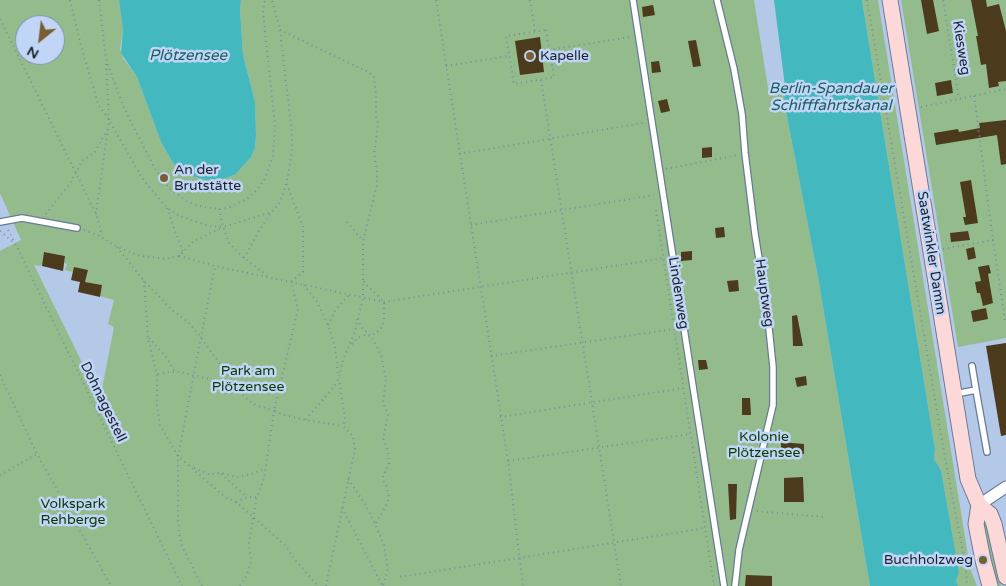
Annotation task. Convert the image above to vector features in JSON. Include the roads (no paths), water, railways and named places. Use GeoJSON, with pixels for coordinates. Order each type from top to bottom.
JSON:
{"type":"FeatureCollection","features":[{"type":"Feature","properties":{"kind":"main road","name":"Saatwinkler Damm"},"geometry":{"type":"LineString","coordinates":[[890,0],[968,479],[979,505],[990,514],[994,524],[1006,577]]}},
{"type":"Feature","properties":{"kind":"main road","name":"Saatwinkler Damm"},"geometry":{"type":"LineString","coordinates":[[979,505],[976,524],[990,586]]}},
{"type":"Feature","properties":{"kind":"street"},"geometry":{"type":"LineString","coordinates":[[979,505],[1006,487]]}},
{"type":"Feature","properties":{"kind":"lane","name":"Lindenweg"},"geometry":{"type":"LineString","coordinates":[[633,0],[724,586]]}},
{"type":"Feature","properties":{"kind":"lane","name":"Hauptweg"},"geometry":{"type":"LineString","coordinates":[[717,0],[734,68],[742,114],[745,153],[773,366],[772,405],[747,510],[739,550],[735,586]]}},
{"type":"Feature","properties":{"kind":"lane"},"geometry":{"type":"LineString","coordinates":[[0,222],[22,218],[77,228]]}},
{"type":"Feature","properties":{"kind":"lane"},"geometry":{"type":"LineString","coordinates":[[972,366],[987,452]]}},
{"type":"Feature","properties":{"kind":"lane"},"geometry":{"type":"LineString","coordinates":[[954,394],[976,390]]}},
{"type":"Feature","properties":{"kind":"water","name":"Plötzensee"},"geometry":{"type":"Polygon","coordinates":[[[119,0],[241,0],[243,55],[255,102],[256,135],[255,148],[251,157],[236,174],[226,178],[206,180],[192,176],[173,163],[161,142],[137,77],[121,53],[123,30],[119,0]]]}},
{"type":"Feature","properties":{"kind":"water","name":"Berlin-Spandauer Schifffahrtskanal"},"geometry":{"type":"Polygon","coordinates":[[[774,0],[862,0],[935,449],[934,459],[941,470],[959,572],[956,581],[958,586],[870,586],[818,277],[784,101],[785,86],[774,0]]]}},
{"type":"Feature","properties":{"kind":"place","name":"Kapelle"},"geometry":{"type":"Point","coordinates":[530,56]}},
{"type":"Feature","properties":{"kind":"place","name":"An der Brutstätte"},"geometry":{"type":"Point","coordinates":[164,178]}},
{"type":"Feature","properties":{"kind":"place","name":"Buchholzweg"},"geometry":{"type":"Point","coordinates":[983,560]}},
{"type":"Feature","properties":{"kind":"park label","name":"Park am Plötzensee"},"geometry":{"type":"Point","coordinates":[248,380]}},
{"type":"Feature","properties":{"kind":"park label","name":"Kolonie Plötzensee"},"geometry":{"type":"Point","coordinates":[764,446]}},
{"type":"Feature","properties":{"kind":"park label","name":"Volkspark Rehberge"},"geometry":{"type":"Point","coordinates":[73,512]}}]}
